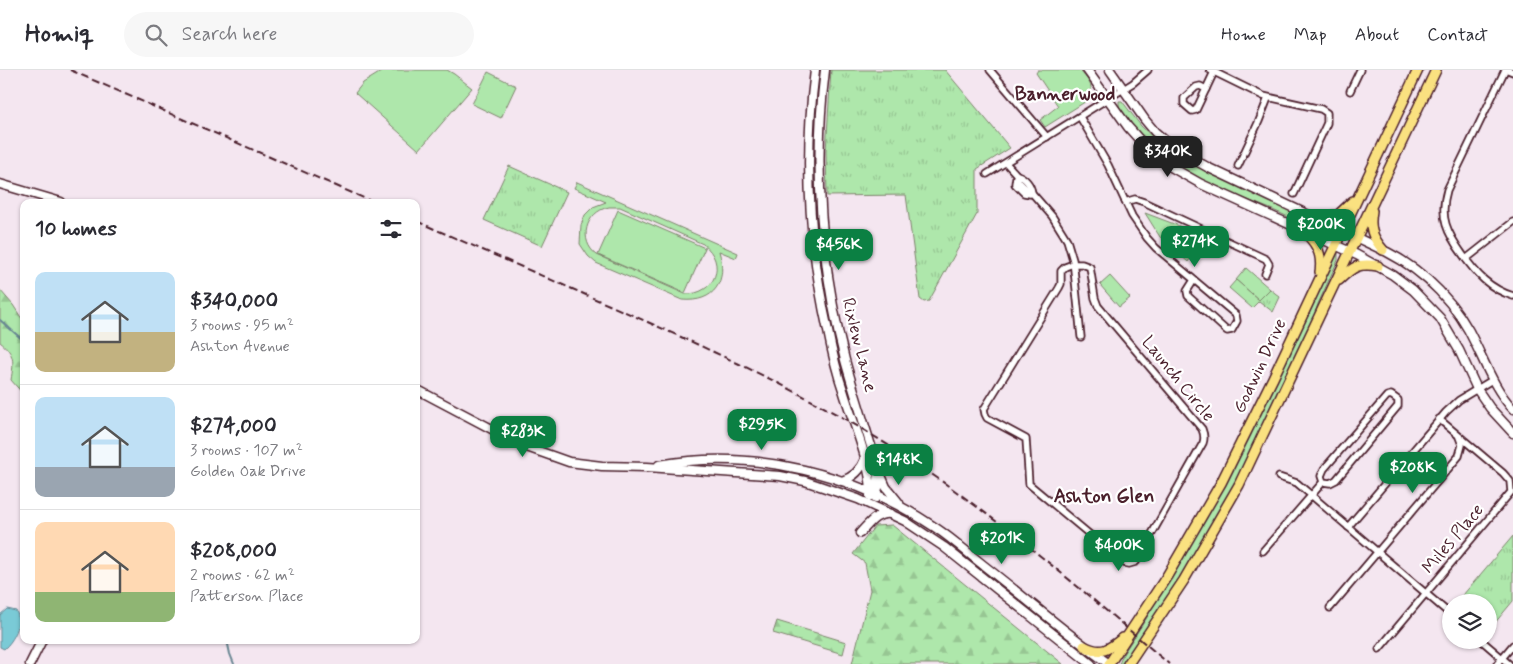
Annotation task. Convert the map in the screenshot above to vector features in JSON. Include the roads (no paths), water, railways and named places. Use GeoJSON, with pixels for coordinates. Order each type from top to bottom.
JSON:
{"type":"FeatureCollection","features":[{"type":"Feature","properties":{"kind":"main road","name":"Rixlew Lane"},"geometry":{"type":"LineString","coordinates":[[814,70],[810,144],[810,191],[817,275],[834,357],[874,493]]}},
{"type":"Feature","properties":{"kind":"main road","name":"Rixlew Lane"},"geometry":{"type":"LineString","coordinates":[[825,70],[820,176],[828,274],[845,358],[878,468],[871,504]]}},
{"type":"Feature","properties":{"kind":"main road"},"geometry":{"type":"LineString","coordinates":[[1087,70],[1136,137],[1171,167],[1201,184],[1378,266],[1394,275],[1413,290],[1440,318],[1456,343],[1477,389],[1490,408],[1513,433]]}},
{"type":"Feature","properties":{"kind":"main road"},"geometry":{"type":"LineString","coordinates":[[1110,70],[1145,120],[1175,149],[1209,168],[1383,250],[1416,269],[1427,278],[1448,301],[1476,344],[1492,380],[1513,409]]}},
{"type":"Feature","properties":{"kind":"main road","name":"Godwin Drive"},"geometry":{"type":"LineString","coordinates":[[1109,664],[1190,538],[1221,483],[1418,70]]}},
{"type":"Feature","properties":{"kind":"main road","name":"Godwin Drive"},"geometry":{"type":"LineString","coordinates":[[1131,662],[1184,580],[1239,485],[1436,70]]}},
{"type":"Feature","properties":{"kind":"main road"},"geometry":{"type":"LineString","coordinates":[[0,184],[51,199]]}},
{"type":"Feature","properties":{"kind":"main road"},"geometry":{"type":"LineString","coordinates":[[1315,218],[1338,215],[1347,208],[1360,191]]}},
{"type":"Feature","properties":{"kind":"main road"},"geometry":{"type":"LineString","coordinates":[[1375,199],[1371,229],[1374,238],[1383,250]]}},
{"type":"Feature","properties":{"kind":"main road"},"geometry":{"type":"LineString","coordinates":[[1301,229],[1315,243],[1319,251],[1321,266],[1318,280]]}},
{"type":"Feature","properties":{"kind":"main road"},"geometry":{"type":"LineString","coordinates":[[1336,283],[1355,266],[1365,264],[1378,266]]}},
{"type":"Feature","properties":{"kind":"main road"},"geometry":{"type":"LineString","coordinates":[[420,391],[524,446],[552,457],[585,465],[780,476],[829,488],[871,504],[894,515],[944,547],[1091,664]]}},
{"type":"Feature","properties":{"kind":"main road"},"geometry":{"type":"LineString","coordinates":[[842,481],[856,474],[865,459]]}},
{"type":"Feature","properties":{"kind":"main road"},"geometry":{"type":"LineString","coordinates":[[647,467],[684,462],[742,461],[796,468],[842,481],[874,493],[910,512],[948,537],[1109,664]]}},
{"type":"Feature","properties":{"kind":"main road"},"geometry":{"type":"LineString","coordinates":[[878,468],[882,479],[892,495],[910,512]]}},
{"type":"Feature","properties":{"kind":"main road"},"geometry":{"type":"LineString","coordinates":[[860,533],[876,517],[886,514],[894,515]]}},
{"type":"Feature","properties":{"kind":"main road"},"geometry":{"type":"LineString","coordinates":[[1084,646],[1095,651],[1105,650],[1130,632]]}},
{"type":"Feature","properties":{"kind":"main road"},"geometry":{"type":"LineString","coordinates":[[30,664],[40,644]]}},
{"type":"Feature","properties":{"kind":"street"},"geometry":{"type":"LineString","coordinates":[[990,70],[1047,137]]}},
{"type":"Feature","properties":{"kind":"street"},"geometry":{"type":"LineString","coordinates":[[987,174],[1124,89],[1148,70]]}},
{"type":"Feature","properties":{"kind":"street"},"geometry":{"type":"LineString","coordinates":[[1350,90],[1360,70]]}},
{"type":"Feature","properties":{"kind":"street"},"geometry":{"type":"LineString","coordinates":[[1513,72],[1507,70],[1472,136],[1445,198],[1444,218],[1450,236],[1476,274],[1487,284],[1513,296]]}},
{"type":"Feature","properties":{"kind":"street"},"geometry":{"type":"LineString","coordinates":[[1206,89],[1212,71],[1268,98],[1321,109],[1327,114],[1327,122],[1294,194]]}},
{"type":"Feature","properties":{"kind":"street"},"geometry":{"type":"LineString","coordinates":[[1238,166],[1268,98]]}},
{"type":"Feature","properties":{"kind":"street"},"geometry":{"type":"LineString","coordinates":[[1080,117],[1106,161],[1132,216],[1147,238],[1236,315],[1237,321],[1232,330],[1227,331],[1188,296],[1187,291],[1194,280]]}},
{"type":"Feature","properties":{"kind":"street"},"geometry":{"type":"LineString","coordinates":[[1006,162],[1031,187],[1032,193],[1063,232],[1071,250],[1081,338]]}},
{"type":"Feature","properties":{"kind":"street"},"geometry":{"type":"LineString","coordinates":[[1017,175],[1015,184],[1024,193],[1032,193]]}},
{"type":"Feature","properties":{"kind":"street"},"geometry":{"type":"LineString","coordinates":[[1125,202],[1135,199],[1144,202],[1266,259],[1268,264],[1265,274]]}},
{"type":"Feature","properties":{"kind":"street"},"geometry":{"type":"LineString","coordinates":[[1466,259],[1513,222]]}},
{"type":"Feature","properties":{"kind":"street","name":"Launch Circle"},"geometry":{"type":"LineString","coordinates":[[1073,264],[1082,264],[1090,267],[1098,306],[1202,429],[1205,439],[1136,562],[1128,564],[1124,563],[1029,484],[1026,439],[987,418],[984,409],[1059,288],[1061,284],[1061,271],[1073,264]]}},
{"type":"Feature","properties":{"kind":"street"},"geometry":{"type":"LineString","coordinates":[[1348,527],[1452,405],[1492,380]]}},
{"type":"Feature","properties":{"kind":"street"},"geometry":{"type":"LineString","coordinates":[[1391,395],[1398,400],[1398,406],[1336,480],[1330,483],[1323,482],[1321,476],[1324,469],[1387,396],[1391,395]]}},
{"type":"Feature","properties":{"kind":"street","name":"Miles Place"},"geometry":{"type":"LineString","coordinates":[[1426,594],[1511,492],[1511,485],[1507,477],[1439,420]]}},
{"type":"Feature","properties":{"kind":"street"},"geometry":{"type":"LineString","coordinates":[[1330,608],[1459,456],[1462,445],[1458,435]]}},
{"type":"Feature","properties":{"kind":"street"},"geometry":{"type":"LineString","coordinates":[[1279,477],[1297,483],[1442,607]]}},
{"type":"Feature","properties":{"kind":"street"},"geometry":{"type":"LineString","coordinates":[[1263,551],[1323,482]]}},
{"type":"Feature","properties":{"kind":"street"},"geometry":{"type":"LineString","coordinates":[[1379,649],[1426,594]]}},
{"type":"Feature","properties":{"kind":"street"},"geometry":{"type":"LineString","coordinates":[[1497,664],[1513,645]]}},
{"type":"Feature","properties":{"kind":"street"},"geometry":{"type":"LineString","coordinates":[[1492,649],[1509,664]]}},
{"type":"Feature","properties":{"kind":"water"},"geometry":{"type":"Polygon","coordinates":[[[7,609],[16,611],[18,626],[11,641],[4,649],[0,647],[0,615],[7,609]]]}},
{"type":"Feature","properties":{"kind":"waterway"},"geometry":{"type":"LineString","coordinates":[[0,320],[20,338]]}},
{"type":"Feature","properties":{"kind":"waterway"},"geometry":{"type":"LineString","coordinates":[[228,644],[234,664]]}},
{"type":"Feature","properties":{"kind":"railway"},"geometry":{"type":"LineString","coordinates":[[70,70],[366,199]]}},
{"type":"Feature","properties":{"kind":"railway"},"geometry":{"type":"LineString","coordinates":[[420,223],[718,354],[842,417],[912,460],[988,515],[1061,573],[1169,664]]}},
{"type":"Feature","properties":{"kind":"district","name":"Bannerwood"},"geometry":{"type":"Point","coordinates":[1065,94]}},
{"type":"Feature","properties":{"kind":"district","name":"Ashton Glen"},"geometry":{"type":"Point","coordinates":[1104,496]}}]}
